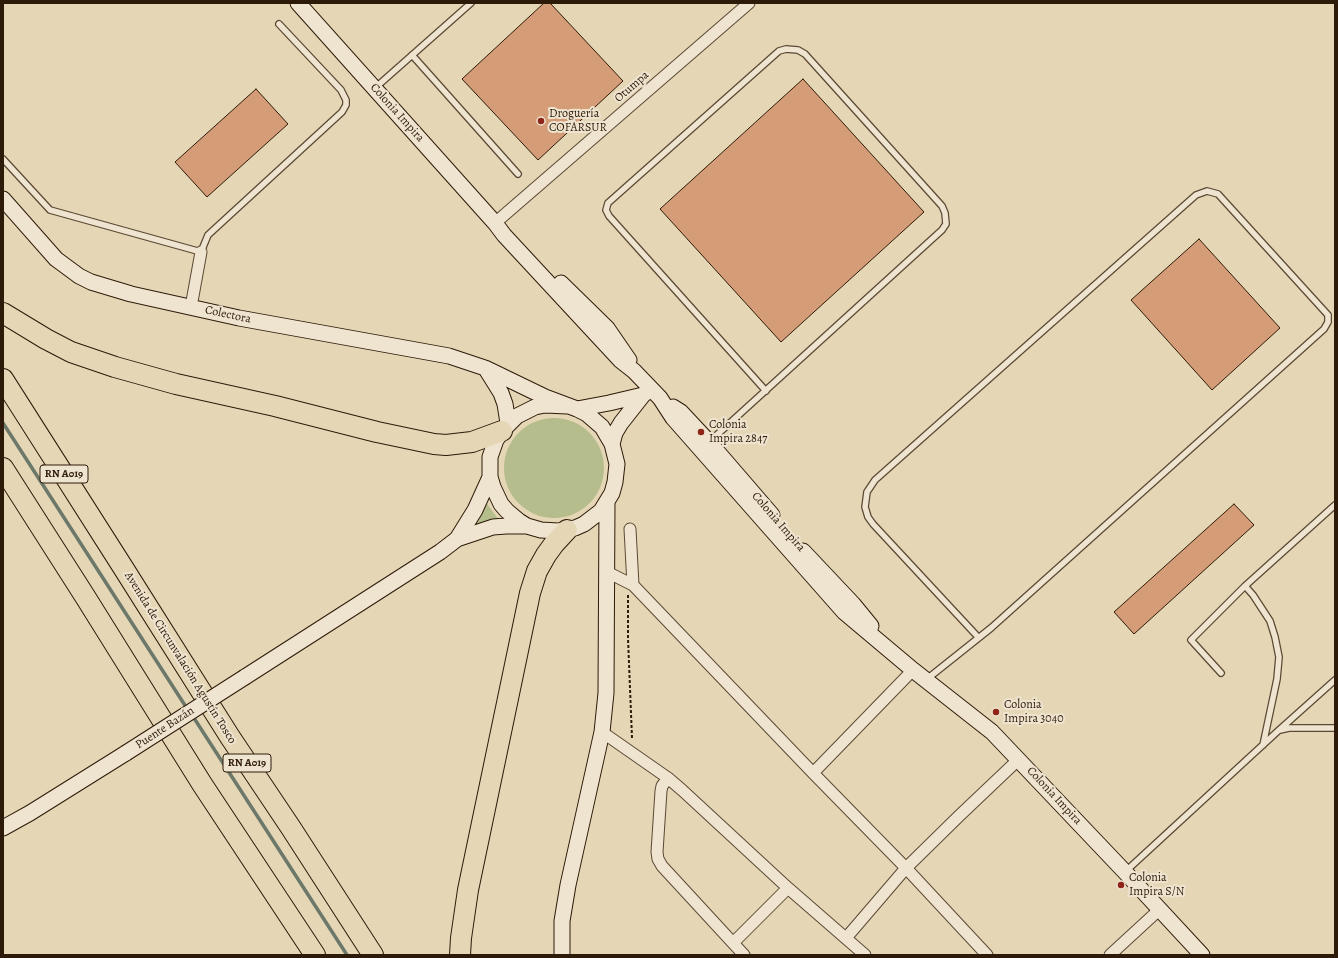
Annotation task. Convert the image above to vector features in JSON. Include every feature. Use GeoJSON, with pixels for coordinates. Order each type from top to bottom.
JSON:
{"type":"FeatureCollection","features":[{"type":"Feature","properties":{"kind":"highway"},"geometry":{"type":"LineString","coordinates":[[3,313],[52,343],[71,352],[115,367],[169,382],[275,406],[378,432],[434,444],[446,445],[472,442],[505,427]]}},
{"type":"Feature","properties":{"kind":"highway","name":"Avenida de Circunvalación Agustín Tosco"},"geometry":{"type":"LineString","coordinates":[[3,379],[226,731],[373,955]]}},
{"type":"Feature","properties":{"kind":"highway"},"geometry":{"type":"LineString","coordinates":[[3,468],[198,777],[315,955]]}},
{"type":"Feature","properties":{"kind":"highway"},"geometry":{"type":"LineString","coordinates":[[460,955],[468,890],[530,593],[537,571],[546,555],[567,530]]}},
{"type":"Feature","properties":{"kind":"main road","name":"Colonia Impira"},"geometry":{"type":"LineString","coordinates":[[298,3],[495,223],[504,235],[620,360],[634,371],[651,394],[844,612],[913,670],[992,732],[1202,955]]}},
{"type":"Feature","properties":{"kind":"main road","name":"Colectora"},"geometry":{"type":"LineString","coordinates":[[3,199],[56,259],[79,276],[91,282],[131,294],[191,307],[330,335],[449,356],[485,368],[545,397],[572,407]]}},
{"type":"Feature","properties":{"kind":"main road"},"geometry":{"type":"LineString","coordinates":[[485,368],[501,393],[504,404],[505,427]]}},
{"type":"Feature","properties":{"kind":"main road","name":"Colonia Impira"},"geometry":{"type":"LineString","coordinates":[[651,394],[680,412],[709,442],[796,544],[853,604],[892,652]]}},
{"type":"Feature","properties":{"kind":"main road"},"geometry":{"type":"LineString","coordinates":[[528,526],[513,517],[501,504],[490,477],[490,457],[496,440],[505,427],[517,416],[535,407],[556,404],[572,407],[609,403],[651,394]]}},
{"type":"Feature","properties":{"kind":"main road"},"geometry":{"type":"LineString","coordinates":[[612,444],[615,433],[621,423],[651,394]]}},
{"type":"Feature","properties":{"kind":"main road"},"geometry":{"type":"LineString","coordinates":[[457,539],[493,527],[528,526],[550,531],[567,530],[592,519],[601,510],[612,492],[617,472],[616,455],[612,444],[602,427],[594,420],[572,407]]}},
{"type":"Feature","properties":{"kind":"main road"},"geometry":{"type":"LineString","coordinates":[[457,539],[478,504],[490,477]]}},
{"type":"Feature","properties":{"kind":"main road"},"geometry":{"type":"LineString","coordinates":[[562,955],[562,921],[568,885],[602,732],[606,693],[607,502]]}},
{"type":"Feature","properties":{"kind":"main road","name":"Puente Bazán"},"geometry":{"type":"LineString","coordinates":[[3,828],[30,813],[126,753],[440,552],[457,539]]}},
{"type":"Feature","properties":{"kind":"street","name":"Otumpa"},"geometry":{"type":"LineString","coordinates":[[495,223],[749,3]]}},
{"type":"Feature","properties":{"kind":"street"},"geometry":{"type":"LineString","coordinates":[[191,307],[201,252]]}},
{"type":"Feature","properties":{"kind":"street"},"geometry":{"type":"LineString","coordinates":[[630,529],[633,584]]}},
{"type":"Feature","properties":{"kind":"street"},"geometry":{"type":"LineString","coordinates":[[607,572],[633,584],[813,773],[906,868],[987,955]]}},
{"type":"Feature","properties":{"kind":"street"},"geometry":{"type":"LineString","coordinates":[[813,773],[913,670]]}},
{"type":"Feature","properties":{"kind":"street"},"geometry":{"type":"LineString","coordinates":[[602,732],[668,778],[788,888],[865,955]]}},
{"type":"Feature","properties":{"kind":"street"},"geometry":{"type":"LineString","coordinates":[[846,938],[906,868],[1019,759]]}},
{"type":"Feature","properties":{"kind":"street"},"geometry":{"type":"LineString","coordinates":[[668,778],[662,786],[661,791],[657,852],[658,859],[662,866],[744,955]]}},
{"type":"Feature","properties":{"kind":"street"},"geometry":{"type":"LineString","coordinates":[[733,943],[788,888]]}},
{"type":"Feature","properties":{"kind":"street"},"geometry":{"type":"LineString","coordinates":[[1110,955],[1160,909]]}},
{"type":"Feature","properties":{"kind":"lane"},"geometry":{"type":"LineString","coordinates":[[375,88],[472,3]]}},
{"type":"Feature","properties":{"kind":"lane"},"geometry":{"type":"LineString","coordinates":[[3,159],[50,210],[201,252],[208,236],[342,112],[346,105],[346,100],[341,90],[279,24]]}},
{"type":"Feature","properties":{"kind":"lane"},"geometry":{"type":"LineString","coordinates":[[709,442],[766,391],[942,230],[946,224],[945,213],[942,206],[805,54],[798,50],[786,49],[779,51],[608,203],[606,210],[609,216],[766,391]]}},
{"type":"Feature","properties":{"kind":"lane"},"geometry":{"type":"LineString","coordinates":[[412,56],[518,174]]}},
{"type":"Feature","properties":{"kind":"lane"},"geometry":{"type":"LineString","coordinates":[[926,680],[997,622],[1324,328],[1328,322],[1328,315],[1218,194],[1207,191],[1196,195],[875,480],[867,492],[864,507],[872,524],[978,637]]}},
{"type":"Feature","properties":{"kind":"lane"},"geometry":{"type":"LineString","coordinates":[[1221,673],[1191,640],[1245,586],[1335,505]]}},
{"type":"Feature","properties":{"kind":"lane"},"geometry":{"type":"LineString","coordinates":[[1245,586],[1253,595],[1270,621],[1279,658],[1277,679],[1262,745]]}},
{"type":"Feature","properties":{"kind":"lane"},"geometry":{"type":"LineString","coordinates":[[1125,872],[1262,745],[1335,680]]}},
{"type":"Feature","properties":{"kind":"lane"},"geometry":{"type":"LineString","coordinates":[[1278,731],[1289,728],[1335,728]]}},
{"type":"Feature","properties":{"kind":"path"},"geometry":{"type":"LineString","coordinates":[[633,584],[628,597],[628,638],[633,754]]}},
{"type":"Feature","properties":{"kind":"green space"},"geometry":{"type":"Polygon","coordinates":[[[544,418],[564,418],[573,421],[590,432],[601,449],[604,458],[604,478],[601,487],[590,504],[573,515],[564,518],[544,518],[526,510],[518,504],[512,496],[504,478],[504,458],[512,440],[518,432],[526,426],[544,418]]]}},
{"type":"Feature","properties":{"kind":"green space"},"geometry":{"type":"Polygon","coordinates":[[[485,501],[499,520],[473,528],[485,501]]]}},
{"type":"Feature","properties":{"kind":"building","name":"Droguería COFARSUR"},"geometry":{"type":"Polygon","coordinates":[[[544,3],[550,3],[623,81],[538,160],[462,79],[544,3]]]}},
{"type":"Feature","properties":{"kind":"building"},"geometry":{"type":"Polygon","coordinates":[[[803,79],[924,212],[781,342],[660,209],[803,79]]]}},
{"type":"Feature","properties":{"kind":"building"},"geometry":{"type":"Polygon","coordinates":[[[256,89],[288,124],[207,197],[175,162],[256,89]]]}},
{"type":"Feature","properties":{"kind":"building"},"geometry":{"type":"Polygon","coordinates":[[[1199,239],[1280,328],[1212,390],[1131,300],[1199,239]]]}},
{"type":"Feature","properties":{"kind":"building"},"geometry":{"type":"Polygon","coordinates":[[[1234,504],[1254,525],[1134,634],[1114,612],[1234,504]]]}},
{"type":"Feature","properties":{"kind":"waterway"},"geometry":{"type":"LineString","coordinates":[[3,423],[188,710]]}},
{"type":"Feature","properties":{"kind":"waterway"},"geometry":{"type":"LineString","coordinates":[[192,715],[347,955]]}},
{"type":"Feature","properties":{"kind":"place","name":"Droguería COFARSUR"},"geometry":{"type":"Point","coordinates":[541,121]}},
{"type":"Feature","properties":{"kind":"place","name":"Colonia Impira 2847"},"geometry":{"type":"Point","coordinates":[701,432]}},
{"type":"Feature","properties":{"kind":"place","name":"Colonia Impira 3040"},"geometry":{"type":"Point","coordinates":[996,712]}},
{"type":"Feature","properties":{"kind":"place","name":"Colonia Impira S/N"},"geometry":{"type":"Point","coordinates":[1121,885]}}]}
